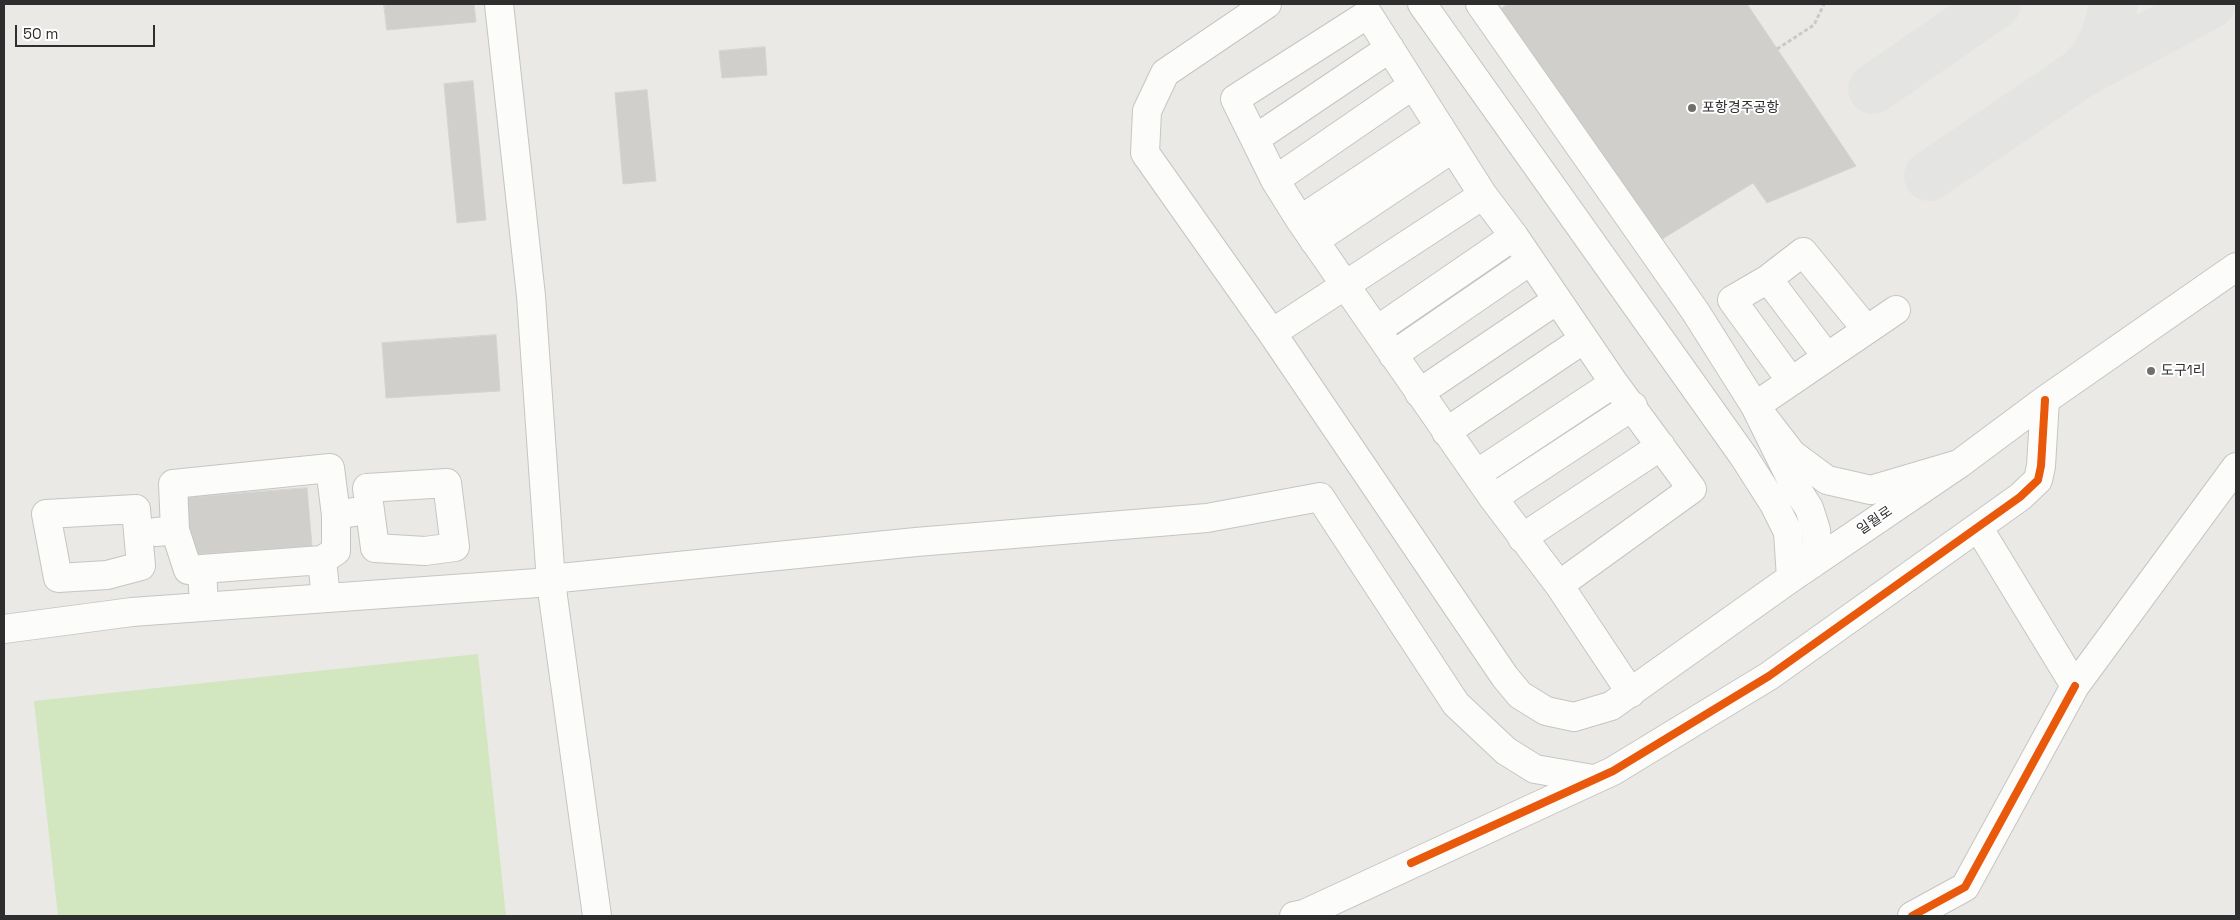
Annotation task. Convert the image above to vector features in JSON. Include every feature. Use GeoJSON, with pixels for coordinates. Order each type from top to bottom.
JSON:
{"type":"FeatureCollection","features":[{"type":"Feature","properties":{"kind":"street"},"geometry":{"type":"LineString","coordinates":[[499,4],[531,296],[551,582],[597,916]]}},
{"type":"Feature","properties":{"kind":"street","name":"일월로"},"geometry":{"type":"LineString","coordinates":[[1266,4],[1165,73],[1148,111],[1145,153],[1272,334],[1505,677],[1520,695],[1546,711],[1574,717],[1611,706],[1801,571],[1959,464],[2045,400],[2236,267]]}},
{"type":"Feature","properties":{"kind":"street"},"geometry":{"type":"LineString","coordinates":[[1422,4],[1744,457],[1774,504],[1788,532],[1801,571]]}},
{"type":"Feature","properties":{"kind":"street"},"geometry":{"type":"LineString","coordinates":[[1480,4],[1695,312],[1755,406],[1792,454],[1827,480],[1871,490],[1959,464]]}},
{"type":"Feature","properties":{"kind":"street"},"geometry":{"type":"LineString","coordinates":[[1559,585],[1692,489],[1633,406],[1614,383],[1514,236],[1483,195],[1368,14],[1235,99],[1275,180],[1307,230],[1446,432],[1478,472],[1493,498],[1559,585],[1631,693]]}},
{"type":"Feature","properties":{"kind":"street"},"geometry":{"type":"LineString","coordinates":[[1255,139],[1390,48]]}},
{"type":"Feature","properties":{"kind":"street"},"geometry":{"type":"LineString","coordinates":[[1275,180],[1414,85]]}},
{"type":"Feature","properties":{"kind":"street"},"geometry":{"type":"LineString","coordinates":[[1307,230],[1446,138]]}},
{"type":"Feature","properties":{"kind":"street"},"geometry":{"type":"LineString","coordinates":[[1272,334],[1483,195]]}},
{"type":"Feature","properties":{"kind":"street"},"geometry":{"type":"LineString","coordinates":[[1377,330],[1514,236]]}},
{"type":"Feature","properties":{"kind":"street"},"geometry":{"type":"LineString","coordinates":[[1791,381],[1732,300],[1768,279],[1803,252],[1867,330]]}},
{"type":"Feature","properties":{"kind":"street"},"geometry":{"type":"LineString","coordinates":[[1393,355],[1530,261]]}},
{"type":"Feature","properties":{"kind":"street"},"geometry":{"type":"LineString","coordinates":[[1768,279],[1827,357]]}},
{"type":"Feature","properties":{"kind":"street"},"geometry":{"type":"LineString","coordinates":[[1419,393],[1557,300]]}},
{"type":"Feature","properties":{"kind":"street"},"geometry":{"type":"LineString","coordinates":[[1755,406],[1896,310]]}},
{"type":"Feature","properties":{"kind":"street"},"geometry":{"type":"LineString","coordinates":[[1446,432],[1584,338]]}},
{"type":"Feature","properties":{"kind":"street"},"geometry":{"type":"LineString","coordinates":[[1478,472],[1614,383]]}},
{"type":"Feature","properties":{"kind":"street"},"geometry":{"type":"LineString","coordinates":[[1294,916],[1304,914],[1613,771],[1769,676],[2020,497],[2038,480],[2041,466],[2045,400]]}},
{"type":"Feature","properties":{"kind":"street"},"geometry":{"type":"LineString","coordinates":[[1493,498],[1633,406]]}},
{"type":"Feature","properties":{"kind":"street"},"geometry":{"type":"LineString","coordinates":[[1755,406],[1794,485],[1809,508],[1816,530],[1817,544],[1801,571]]}},
{"type":"Feature","properties":{"kind":"street"},"geometry":{"type":"LineString","coordinates":[[1522,538],[1661,446]]}},
{"type":"Feature","properties":{"kind":"street"},"geometry":{"type":"LineString","coordinates":[[1912,916],[1965,887],[2075,686],[2236,467]]}},
{"type":"Feature","properties":{"kind":"street"},"geometry":{"type":"LineString","coordinates":[[330,468],[336,515],[336,551],[322,560],[188,570],[174,530],[173,484],[330,468]]}},
{"type":"Feature","properties":{"kind":"street"},"geometry":{"type":"LineString","coordinates":[[447,483],[455,547],[425,552],[375,548],[367,488],[447,483]]}},
{"type":"Feature","properties":{"kind":"street"},"geometry":{"type":"LineString","coordinates":[[4,629],[104,615],[268,601],[551,582],[560,578],[916,542],[1207,518],[1320,497],[1456,704],[1506,751],[1535,769],[1593,780]]}},
{"type":"Feature","properties":{"kind":"street"},"geometry":{"type":"LineString","coordinates":[[136,509],[141,566],[107,575],[58,578],[46,514],[136,509]]}},
{"type":"Feature","properties":{"kind":"street"},"geometry":{"type":"LineString","coordinates":[[336,515],[370,509]]}},
{"type":"Feature","properties":{"kind":"street"},"geometry":{"type":"LineString","coordinates":[[1978,527],[2075,686]]}},
{"type":"Feature","properties":{"kind":"street"},"geometry":{"type":"LineString","coordinates":[[138,534],[174,530]]}},
{"type":"Feature","properties":{"kind":"street"},"geometry":{"type":"LineString","coordinates":[[425,552],[426,590]]}},
{"type":"Feature","properties":{"kind":"street"},"geometry":{"type":"LineString","coordinates":[[322,560],[326,598]]}},
{"type":"Feature","properties":{"kind":"street"},"geometry":{"type":"LineString","coordinates":[[267,564],[268,601]]}},
{"type":"Feature","properties":{"kind":"street"},"geometry":{"type":"LineString","coordinates":[[202,569],[204,606]]}},
{"type":"Feature","properties":{"kind":"street"},"geometry":{"type":"LineString","coordinates":[[104,615],[107,575]]}},
{"type":"Feature","properties":{"kind":"path"},"geometry":{"type":"LineString","coordinates":[[1777,49],[1814,24],[1824,4]]}},
{"type":"Feature","properties":{"kind":"green space"},"geometry":{"type":"Polygon","coordinates":[[[478,654],[506,916],[58,916],[34,701],[478,654]]]}},
{"type":"Feature","properties":{"kind":"building"},"geometry":{"type":"Polygon","coordinates":[[[384,4],[474,4],[476,22],[387,30],[384,4]]]}},
{"type":"Feature","properties":{"kind":"building","name":"포항경주공항"},"geometry":{"type":"Polygon","coordinates":[[[1508,4],[1747,4],[1856,166],[1767,203],[1753,183],[1659,241],[1499,10],[1508,4]]]}},
{"type":"Feature","properties":{"kind":"building"},"geometry":{"type":"Polygon","coordinates":[[[765,47],[767,75],[722,78],[719,51],[765,47]]]}},
{"type":"Feature","properties":{"kind":"building"},"geometry":{"type":"Polygon","coordinates":[[[473,81],[486,220],[457,223],[444,84],[473,81]]]}},
{"type":"Feature","properties":{"kind":"building"},"geometry":{"type":"Polygon","coordinates":[[[647,90],[656,181],[623,184],[615,93],[647,90]]]}},
{"type":"Feature","properties":{"kind":"building"},"geometry":{"type":"Polygon","coordinates":[[[496,335],[500,391],[386,398],[382,343],[496,335]]]}},
{"type":"Feature","properties":{"kind":"building"},"geometry":{"type":"Polygon","coordinates":[[[307,488],[312,546],[185,555],[181,498],[307,488]]]}},
{"type":"Feature","properties":{"kind":"taxiway"},"geometry":{"type":"LineString","coordinates":[[1873,89],[1996,4]]}},
{"type":"Feature","properties":{"kind":"taxiway"},"geometry":{"type":"LineString","coordinates":[[1929,176],[2081,73],[2094,58],[2107,33],[2113,4]]}},
{"type":"Feature","properties":{"kind":"taxiway"},"geometry":{"type":"LineString","coordinates":[[2081,73],[2210,4]]}},
{"type":"Feature","properties":{"kind":"cycle path"},"geometry":{"type":"LineString","coordinates":[[1411,863],[1613,771],[1769,676],[2020,497],[2038,480],[2041,466],[2045,400]]}},
{"type":"Feature","properties":{"kind":"cycle path"},"geometry":{"type":"LineString","coordinates":[[1912,916],[1965,887],[2075,686]]}},
{"type":"Feature","properties":{"kind":"place","name":"포항경주공항"},"geometry":{"type":"Point","coordinates":[1692,108]}},
{"type":"Feature","properties":{"kind":"place","name":"도구1리"},"geometry":{"type":"Point","coordinates":[2151,371]}}]}
